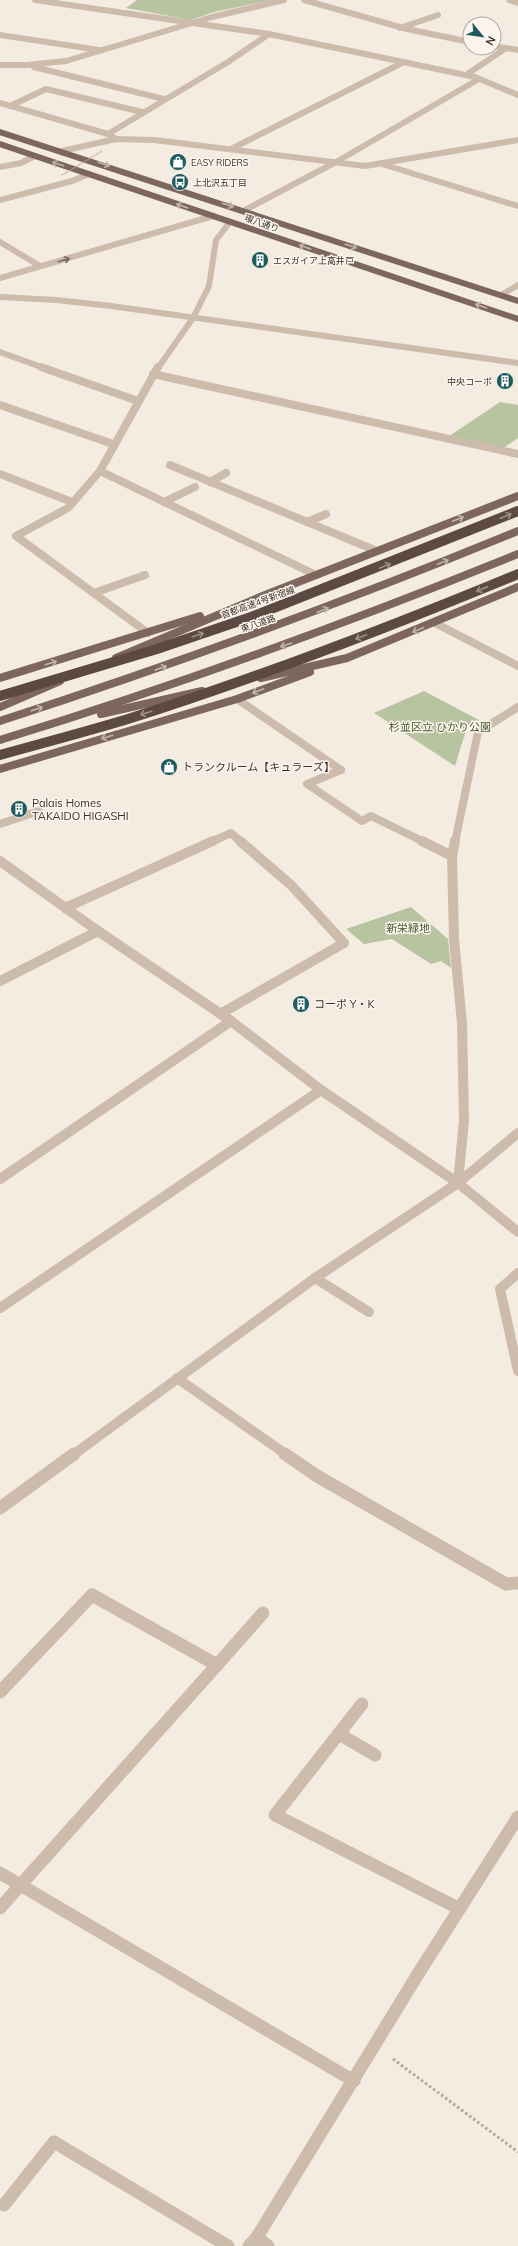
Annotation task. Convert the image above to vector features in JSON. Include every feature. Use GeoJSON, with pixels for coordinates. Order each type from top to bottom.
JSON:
{"type":"FeatureCollection","features":[{"type":"Feature","properties":{"kind":"highway","name":"首都高速4号新宿線"},"geometry":{"type":"LineString","coordinates":[[0,696],[143,653],[250,617],[361,576],[518,511]]}},
{"type":"Feature","properties":{"kind":"highway"},"geometry":{"type":"LineString","coordinates":[[0,756],[144,714],[282,667],[440,607],[518,574]]}},
{"type":"Feature","properties":{"kind":"main road","name":"環八通り"},"geometry":{"type":"LineString","coordinates":[[0,132],[245,210],[518,301]]}},
{"type":"Feature","properties":{"kind":"main road","name":"環八通り"},"geometry":{"type":"LineString","coordinates":[[0,144],[518,319]]}},
{"type":"Feature","properties":{"kind":"main road"},"geometry":{"type":"LineString","coordinates":[[0,707],[265,595],[518,496]]}},
{"type":"Feature","properties":{"kind":"main road","name":"東八道路"},"geometry":{"type":"LineString","coordinates":[[0,721],[159,669],[290,623],[518,531]]}},
{"type":"Feature","properties":{"kind":"main road"},"geometry":{"type":"LineString","coordinates":[[0,740],[306,638],[518,554]]}},
{"type":"Feature","properties":{"kind":"main road"},"geometry":{"type":"LineString","coordinates":[[0,769],[237,699],[435,623],[518,587]]}},
{"type":"Feature","properties":{"kind":"main road"},"geometry":{"type":"LineString","coordinates":[[0,678],[148,633],[265,595]]}},
{"type":"Feature","properties":{"kind":"main road"},"geometry":{"type":"LineString","coordinates":[[38,728],[347,658]]}},
{"type":"Feature","properties":{"kind":"street"},"geometry":{"type":"LineString","coordinates":[[35,0],[269,34],[466,75],[518,95]]}},
{"type":"Feature","properties":{"kind":"street"},"geometry":{"type":"LineString","coordinates":[[0,65],[27,65],[66,61],[194,23],[284,0]]}},
{"type":"Feature","properties":{"kind":"street"},"geometry":{"type":"LineString","coordinates":[[304,0],[400,28],[462,40]]}},
{"type":"Feature","properties":{"kind":"street"},"geometry":{"type":"LineString","coordinates":[[509,0],[518,3]]}},
{"type":"Feature","properties":{"kind":"street"},"geometry":{"type":"LineString","coordinates":[[400,28],[438,15]]}},
{"type":"Feature","properties":{"kind":"street"},"geometry":{"type":"LineString","coordinates":[[108,134],[142,112],[228,62],[269,34]]}},
{"type":"Feature","properties":{"kind":"street"},"geometry":{"type":"LineString","coordinates":[[0,35],[102,51]]}},
{"type":"Feature","properties":{"kind":"street"},"geometry":{"type":"LineString","coordinates":[[502,47],[518,50]]}},
{"type":"Feature","properties":{"kind":"street"},"geometry":{"type":"LineString","coordinates":[[466,75],[506,48]]}},
{"type":"Feature","properties":{"kind":"street"},"geometry":{"type":"LineString","coordinates":[[231,149],[404,62]]}},
{"type":"Feature","properties":{"kind":"street"},"geometry":{"type":"LineString","coordinates":[[27,65],[164,99]]}},
{"type":"Feature","properties":{"kind":"street"},"geometry":{"type":"LineString","coordinates":[[245,210],[336,162],[479,79]]}},
{"type":"Feature","properties":{"kind":"street"},"geometry":{"type":"LineString","coordinates":[[10,106],[46,89],[142,112]]}},
{"type":"Feature","properties":{"kind":"street"},"geometry":{"type":"LineString","coordinates":[[0,103],[108,134],[116,139]]}},
{"type":"Feature","properties":{"kind":"street"},"geometry":{"type":"LineString","coordinates":[[62,151],[116,139],[166,141],[364,166],[518,140]]}},
{"type":"Feature","properties":{"kind":"street"},"geometry":{"type":"LineString","coordinates":[[0,167],[21,163],[34,156]]}},
{"type":"Feature","properties":{"kind":"street"},"geometry":{"type":"LineString","coordinates":[[382,164],[518,206]]}},
{"type":"Feature","properties":{"kind":"street"},"geometry":{"type":"LineString","coordinates":[[0,200],[72,181],[89,174]]}},
{"type":"Feature","properties":{"kind":"street"},"geometry":{"type":"LineString","coordinates":[[0,278],[213,216]]}},
{"type":"Feature","properties":{"kind":"street"},"geometry":{"type":"LineString","coordinates":[[148,633],[16,536],[68,508],[100,471],[113,444],[153,374],[193,318],[209,286],[216,240],[230,222]]}},
{"type":"Feature","properties":{"kind":"street"},"geometry":{"type":"LineString","coordinates":[[0,242],[40,266]]}},
{"type":"Feature","properties":{"kind":"street"},"geometry":{"type":"LineString","coordinates":[[500,295],[518,284]]}},
{"type":"Feature","properties":{"kind":"street"},"geometry":{"type":"LineString","coordinates":[[0,297],[34,298],[193,318],[378,346],[518,363]]}},
{"type":"Feature","properties":{"kind":"street"},"geometry":{"type":"LineString","coordinates":[[0,352],[138,401]]}},
{"type":"Feature","properties":{"kind":"street"},"geometry":{"type":"LineString","coordinates":[[153,374],[518,454]]}},
{"type":"Feature","properties":{"kind":"street"},"geometry":{"type":"LineString","coordinates":[[0,405],[113,444]]}},
{"type":"Feature","properties":{"kind":"street"},"geometry":{"type":"LineString","coordinates":[[170,465],[376,551]]}},
{"type":"Feature","properties":{"kind":"street"},"geometry":{"type":"LineString","coordinates":[[100,471],[316,575]]}},
{"type":"Feature","properties":{"kind":"street"},"geometry":{"type":"LineString","coordinates":[[210,482],[226,473]]}},
{"type":"Feature","properties":{"kind":"street"},"geometry":{"type":"LineString","coordinates":[[0,474],[72,502]]}},
{"type":"Feature","properties":{"kind":"street"},"geometry":{"type":"LineString","coordinates":[[164,502],[195,487]]}},
{"type":"Feature","properties":{"kind":"street"},"geometry":{"type":"LineString","coordinates":[[307,522],[326,514]]}},
{"type":"Feature","properties":{"kind":"street"},"geometry":{"type":"LineString","coordinates":[[94,593],[145,575]]}},
{"type":"Feature","properties":{"kind":"street"},"geometry":{"type":"LineString","coordinates":[[435,623],[478,647],[518,666]]}},
{"type":"Feature","properties":{"kind":"street"},"geometry":{"type":"LineString","coordinates":[[237,699],[341,770],[307,784],[362,821],[372,816],[452,856]]}},
{"type":"Feature","properties":{"kind":"street"},"geometry":{"type":"LineString","coordinates":[[458,1183],[464,1120],[462,1022],[454,939],[452,856],[478,732],[518,707]]}},
{"type":"Feature","properties":{"kind":"street"},"geometry":{"type":"LineString","coordinates":[[0,824],[39,811]]}},
{"type":"Feature","properties":{"kind":"street"},"geometry":{"type":"LineString","coordinates":[[65,908],[231,833],[291,885],[344,943],[220,1014]]}},
{"type":"Feature","properties":{"kind":"street"},"geometry":{"type":"LineString","coordinates":[[0,861],[98,931],[231,1021],[321,1090],[458,1183],[518,1232]]}},
{"type":"Feature","properties":{"kind":"street"},"geometry":{"type":"LineString","coordinates":[[0,981],[98,931]]}},
{"type":"Feature","properties":{"kind":"street"},"geometry":{"type":"LineString","coordinates":[[0,1179],[231,1021]]}},
{"type":"Feature","properties":{"kind":"street"},"geometry":{"type":"LineString","coordinates":[[0,1308],[321,1090]]}},
{"type":"Feature","properties":{"kind":"street"},"geometry":{"type":"LineString","coordinates":[[0,1508],[315,1278],[458,1183],[518,1133]]}},
{"type":"Feature","properties":{"kind":"street"},"geometry":{"type":"LineString","coordinates":[[518,1273],[500,1289],[518,1372]]}},
{"type":"Feature","properties":{"kind":"street"},"geometry":{"type":"LineString","coordinates":[[315,1278],[370,1312]]}},
{"type":"Feature","properties":{"kind":"street"},"geometry":{"type":"LineString","coordinates":[[177,1378],[317,1476],[506,1584],[518,1583]]}},
{"type":"Feature","properties":{"kind":"street"},"geometry":{"type":"LineString","coordinates":[[0,1692],[92,1595],[217,1665]]}},
{"type":"Feature","properties":{"kind":"street"},"geometry":{"type":"LineString","coordinates":[[0,1908],[263,1613]]}},
{"type":"Feature","properties":{"kind":"street"},"geometry":{"type":"LineString","coordinates":[[362,1704],[275,1815],[458,1908]]}},
{"type":"Feature","properties":{"kind":"street"},"geometry":{"type":"LineString","coordinates":[[339,1734],[375,1755]]}},
{"type":"Feature","properties":{"kind":"street"},"geometry":{"type":"LineString","coordinates":[[258,2243],[458,1908],[518,1817]]}},
{"type":"Feature","properties":{"kind":"street"},"geometry":{"type":"LineString","coordinates":[[0,1873],[354,2081]]}},
{"type":"Feature","properties":{"kind":"street"},"geometry":{"type":"LineString","coordinates":[[4,2205],[54,2142],[228,2246]]}},
{"type":"Feature","properties":{"kind":"path"},"geometry":{"type":"LineString","coordinates":[[62,176],[102,151]]}},
{"type":"Feature","properties":{"kind":"path"},"geometry":{"type":"LineString","coordinates":[[375,2045],[518,2152]]}},
{"type":"Feature","properties":{"kind":"green space"},"geometry":{"type":"Polygon","coordinates":[[[137,0],[272,0],[214,12],[191,20],[126,8],[137,0]]]}},
{"type":"Feature","properties":{"kind":"green space"},"geometry":{"type":"Polygon","coordinates":[[[500,402],[518,405],[518,438],[502,449],[448,437],[500,402]]]}},
{"type":"Feature","properties":{"kind":"green space","name":"杉並区立 ひかり公園"},"geometry":{"type":"Polygon","coordinates":[[[424,691],[479,720],[467,727],[455,766],[374,713],[424,691]]]}},
{"type":"Feature","properties":{"kind":"green space","name":"新栄緑地"},"geometry":{"type":"Polygon","coordinates":[[[411,907],[448,939],[451,968],[441,961],[431,964],[392,939],[364,944],[346,929],[411,907]]]}},
{"type":"Feature","properties":{"kind":"place","name":"EASY RIDERS"},"geometry":{"type":"Point","coordinates":[178,162]}},
{"type":"Feature","properties":{"kind":"place","name":"上北沢五丁目"},"geometry":{"type":"Point","coordinates":[180,182]}},
{"type":"Feature","properties":{"kind":"place","name":"エスガイア上高井戸"},"geometry":{"type":"Point","coordinates":[260,260]}},
{"type":"Feature","properties":{"kind":"place","name":"中央コーポ"},"geometry":{"type":"Point","coordinates":[505,381]}},
{"type":"Feature","properties":{"kind":"place","name":"トランクルーム【キュラーズ】"},"geometry":{"type":"Point","coordinates":[169,767]}},
{"type":"Feature","properties":{"kind":"place","name":"Palais Homes TAKAIDO HIGASHI"},"geometry":{"type":"Point","coordinates":[19,809]}},
{"type":"Feature","properties":{"kind":"place","name":"コーポ Y・K"},"geometry":{"type":"Point","coordinates":[301,1004]}}]}
